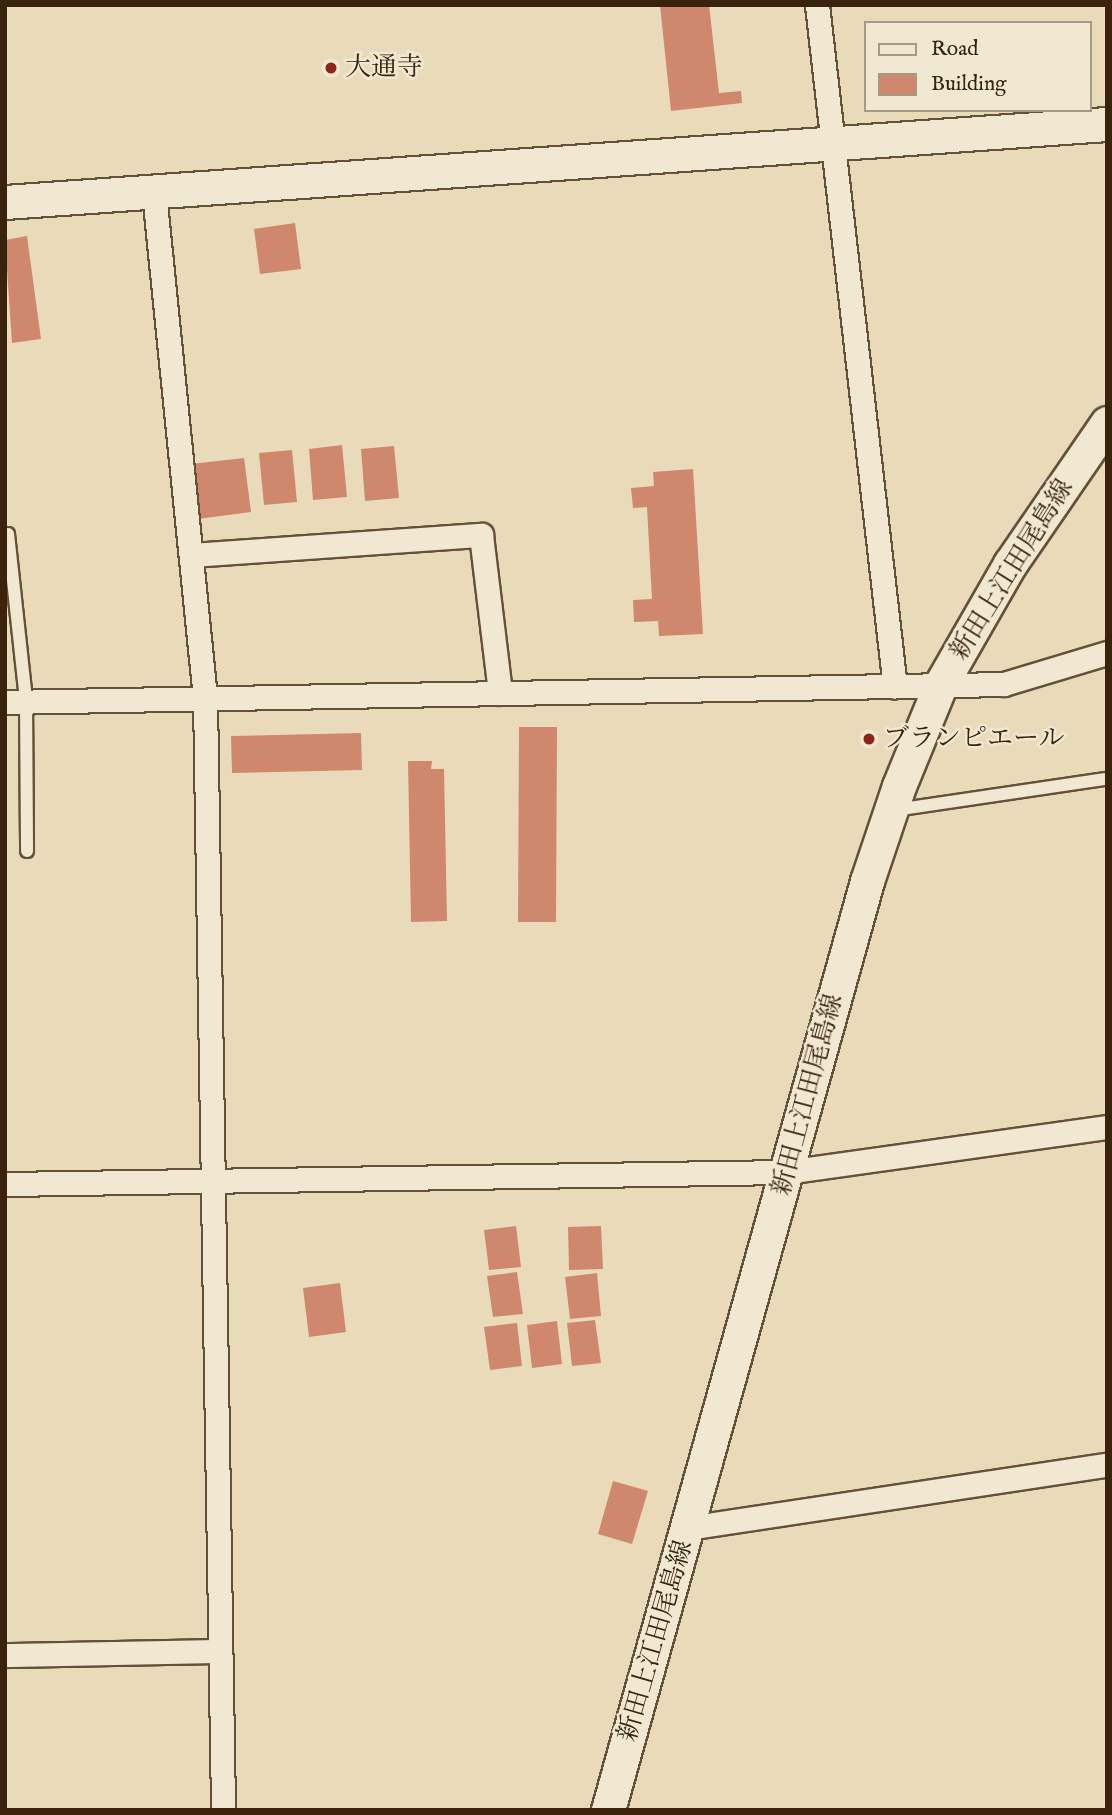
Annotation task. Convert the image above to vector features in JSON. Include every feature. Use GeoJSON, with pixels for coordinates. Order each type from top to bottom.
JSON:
{"type":"FeatureCollection","features":[{"type":"Feature","properties":{"kind":"main road"},"geometry":{"type":"LineString","coordinates":[[5,202],[1107,124]]}},
{"type":"Feature","properties":{"kind":"main road","name":"新田上江田尾島線"},"geometry":{"type":"LineString","coordinates":[[608,1810],[867,881],[891,810],[940,686],[1010,564],[1107,423]]}},
{"type":"Feature","properties":{"kind":"street"},"geometry":{"type":"LineString","coordinates":[[817,5],[895,687]]}},
{"type":"Feature","properties":{"kind":"street"},"geometry":{"type":"LineString","coordinates":[[154,193],[205,698],[223,1810]]}},
{"type":"Feature","properties":{"kind":"street"},"geometry":{"type":"LineString","coordinates":[[192,555],[481,535],[500,693]]}},
{"type":"Feature","properties":{"kind":"street"},"geometry":{"type":"LineString","coordinates":[[16,702],[1004,684],[1107,653]]}},
{"type":"Feature","properties":{"kind":"street"},"geometry":{"type":"LineString","coordinates":[[5,1184],[786,1172],[1107,1127]]}},
{"type":"Feature","properties":{"kind":"street"},"geometry":{"type":"LineString","coordinates":[[688,1528],[1107,1465]]}},
{"type":"Feature","properties":{"kind":"street"},"geometry":{"type":"LineString","coordinates":[[5,1655],[219,1651]]}},
{"type":"Feature","properties":{"kind":"lane"},"geometry":{"type":"LineString","coordinates":[[8,534],[27,851]]}},
{"type":"Feature","properties":{"kind":"lane"},"geometry":{"type":"LineString","coordinates":[[891,810],[1105,779]]}},
{"type":"Feature","properties":{"kind":"building"},"geometry":{"type":"Polygon","coordinates":[[[660,5],[709,5],[719,93],[741,91],[742,103],[671,111],[660,5]]]}},
{"type":"Feature","properties":{"kind":"building"},"geometry":{"type":"Polygon","coordinates":[[[295,223],[301,269],[260,274],[254,229],[295,223]]]}},
{"type":"Feature","properties":{"kind":"building"},"geometry":{"type":"Polygon","coordinates":[[[27,236],[41,339],[12,343],[5,240],[27,236]]]}},
{"type":"Feature","properties":{"kind":"building"},"geometry":{"type":"Polygon","coordinates":[[[342,445],[347,497],[313,500],[309,449],[342,445]]]}},
{"type":"Feature","properties":{"kind":"building"},"geometry":{"type":"Polygon","coordinates":[[[394,446],[399,498],[365,501],[361,449],[394,446]]]}},
{"type":"Feature","properties":{"kind":"building"},"geometry":{"type":"Polygon","coordinates":[[[292,450],[297,502],[264,505],[259,453],[292,450]]]}},
{"type":"Feature","properties":{"kind":"building"},"geometry":{"type":"Polygon","coordinates":[[[244,458],[251,512],[198,519],[191,464],[244,458]]]}},
{"type":"Feature","properties":{"kind":"building"},"geometry":{"type":"Polygon","coordinates":[[[693,469],[703,634],[659,636],[658,621],[634,622],[633,600],[652,599],[647,507],[633,508],[631,488],[654,486],[653,472],[693,469]]]}},
{"type":"Feature","properties":{"kind":"building"},"geometry":{"type":"Polygon","coordinates":[[[519,727],[557,727],[556,922],[518,922],[519,727]]]}},
{"type":"Feature","properties":{"kind":"building"},"geometry":{"type":"Polygon","coordinates":[[[361,733],[362,770],[232,773],[231,736],[361,733]]]}},
{"type":"Feature","properties":{"kind":"building"},"geometry":{"type":"Polygon","coordinates":[[[408,761],[432,761],[431,769],[444,769],[447,921],[411,922],[408,761]]]}},
{"type":"Feature","properties":{"kind":"building"},"geometry":{"type":"Polygon","coordinates":[[[516,1226],[521,1267],[489,1270],[484,1230],[516,1226]]]}},
{"type":"Feature","properties":{"kind":"building"},"geometry":{"type":"Polygon","coordinates":[[[601,1226],[603,1269],[569,1270],[568,1227],[601,1226]]]}},
{"type":"Feature","properties":{"kind":"building"},"geometry":{"type":"Polygon","coordinates":[[[517,1272],[523,1314],[493,1317],[487,1276],[517,1272]]]}},
{"type":"Feature","properties":{"kind":"building"},"geometry":{"type":"Polygon","coordinates":[[[597,1273],[601,1316],[570,1319],[565,1277],[597,1273]]]}},
{"type":"Feature","properties":{"kind":"building"},"geometry":{"type":"Polygon","coordinates":[[[340,1283],[346,1332],[309,1337],[303,1288],[340,1283]]]}},
{"type":"Feature","properties":{"kind":"building"},"geometry":{"type":"Polygon","coordinates":[[[595,1320],[601,1363],[572,1366],[567,1323],[595,1320]]]}},
{"type":"Feature","properties":{"kind":"building"},"geometry":{"type":"Polygon","coordinates":[[[557,1321],[562,1364],[532,1368],[527,1325],[557,1321]]]}},
{"type":"Feature","properties":{"kind":"building"},"geometry":{"type":"Polygon","coordinates":[[[517,1323],[522,1366],[490,1370],[484,1327],[517,1323]]]}},
{"type":"Feature","properties":{"kind":"building"},"geometry":{"type":"Polygon","coordinates":[[[613,1481],[648,1491],[632,1544],[598,1534],[613,1481]]]}},
{"type":"Feature","properties":{"kind":"place","name":"大通寺"},"geometry":{"type":"Point","coordinates":[331,68]}},
{"type":"Feature","properties":{"kind":"place","name":"ブランピエール"},"geometry":{"type":"Point","coordinates":[869,739]}}]}
